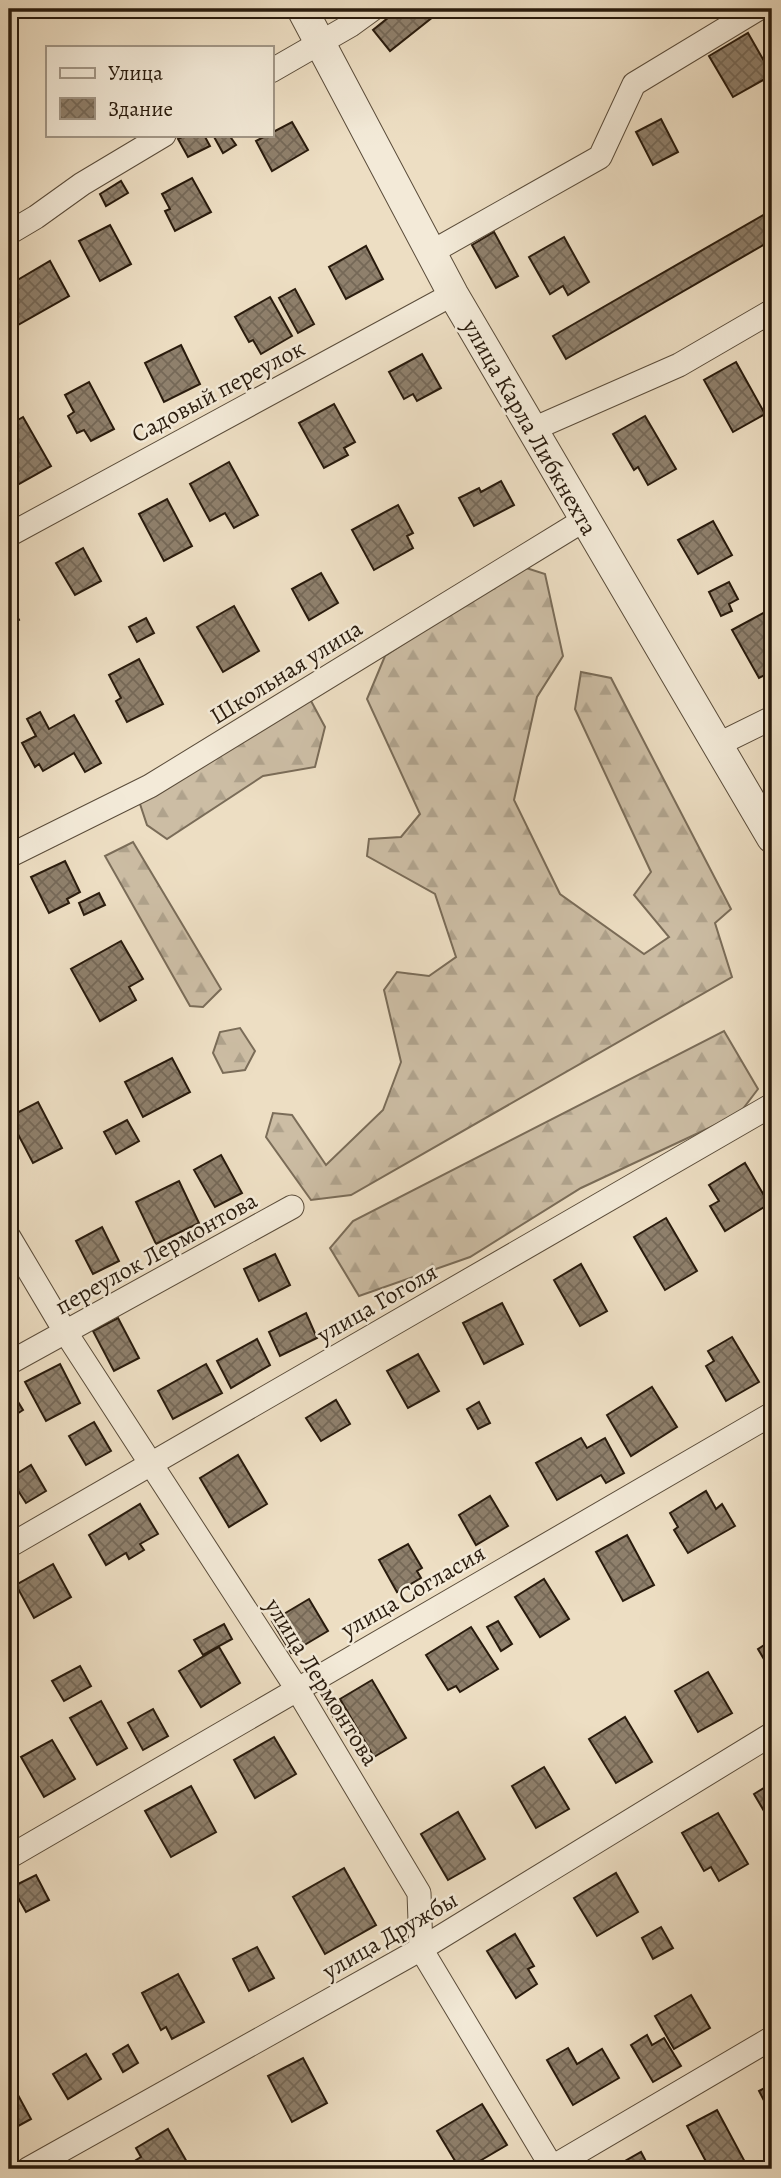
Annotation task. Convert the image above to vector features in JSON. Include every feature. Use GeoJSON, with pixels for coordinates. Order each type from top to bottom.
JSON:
{"type":"FeatureCollection","features":[{"type":"Feature","properties":{"kind":"street","name":"улица Карла Либкнехта"},"geometry":{"type":"LineString","coordinates":[[302,9],[453,294],[583,520],[772,838]]}},
{"type":"Feature","properties":{"kind":"street"},"geometry":{"type":"LineString","coordinates":[[273,70],[351,25],[373,9]]}},
{"type":"Feature","properties":{"kind":"street"},"geometry":{"type":"LineString","coordinates":[[430,253],[600,157],[634,84],[758,9]]}},
{"type":"Feature","properties":{"kind":"street"},"geometry":{"type":"LineString","coordinates":[[9,233],[82,184],[162,136]]}},
{"type":"Feature","properties":{"kind":"street","name":"Садовый переулок"},"geometry":{"type":"LineString","coordinates":[[9,535],[453,294]]}},
{"type":"Feature","properties":{"kind":"street"},"geometry":{"type":"LineString","coordinates":[[531,430],[679,365],[772,311]]}},
{"type":"Feature","properties":{"kind":"street","name":"Школьная улица"},"geometry":{"type":"LineString","coordinates":[[9,856],[150,786],[583,520]]}},
{"type":"Feature","properties":{"kind":"street"},"geometry":{"type":"LineString","coordinates":[[717,745],[772,718]]}},
{"type":"Feature","properties":{"kind":"street","name":"улица Гоголя"},"geometry":{"type":"LineString","coordinates":[[9,1546],[772,1105]]}},
{"type":"Feature","properties":{"kind":"street","name":"переулок Лермонтова"},"geometry":{"type":"LineString","coordinates":[[9,1363],[292,1207]]}},
{"type":"Feature","properties":{"kind":"street","name":"улица Лермонтова"},"geometry":{"type":"LineString","coordinates":[[9,1237],[66,1333],[297,1689],[419,1893],[421,1949],[551,2169]]}},
{"type":"Feature","properties":{"kind":"street","name":"улица Согласия"},"geometry":{"type":"LineString","coordinates":[[9,1857],[772,1414]]}},
{"type":"Feature","properties":{"kind":"street","name":"улица Дружбы"},"geometry":{"type":"LineString","coordinates":[[29,2169],[421,1949],[772,1734]]}},
{"type":"Feature","properties":{"kind":"street"},"geometry":{"type":"LineString","coordinates":[[551,2169],[772,2038]]}},
{"type":"Feature","properties":{"kind":"green space"},"geometry":{"type":"Polygon","coordinates":[[[520,566],[545,574],[563,656],[537,697],[514,800],[560,894],[644,954],[669,937],[634,895],[651,872],[575,709],[581,672],[611,678],[731,909],[715,923],[732,977],[351,1195],[311,1200],[266,1137],[273,1113],[292,1115],[326,1165],[383,1110],[401,1062],[384,990],[397,972],[429,976],[456,957],[435,894],[367,856],[369,839],[401,837],[420,814],[367,699],[385,656],[520,566]]]}},
{"type":"Feature","properties":{"kind":"green space"},"geometry":{"type":"Polygon","coordinates":[[[310,699],[325,727],[315,767],[263,776],[167,839],[147,825],[139,801],[310,699]]]}},
{"type":"Feature","properties":{"kind":"green space"},"geometry":{"type":"Polygon","coordinates":[[[133,842],[221,989],[203,1007],[190,1006],[105,856],[133,842]]]}},
{"type":"Feature","properties":{"kind":"green space"},"geometry":{"type":"Polygon","coordinates":[[[240,1028],[255,1051],[245,1070],[223,1073],[213,1053],[220,1032],[240,1028]]]}},
{"type":"Feature","properties":{"kind":"green space"},"geometry":{"type":"Polygon","coordinates":[[[724,1031],[758,1089],[739,1114],[581,1188],[470,1257],[359,1296],[330,1248],[353,1221],[724,1031]]]}},
{"type":"Feature","properties":{"kind":"building"},"geometry":{"type":"Polygon","coordinates":[[[399,9],[443,9],[390,51],[373,30],[399,9]]]}},
{"type":"Feature","properties":{"kind":"building"},"geometry":{"type":"Polygon","coordinates":[[[581,9],[597,9],[585,15],[581,9]]]}},
{"type":"Feature","properties":{"kind":"building"},"geometry":{"type":"Polygon","coordinates":[[[748,33],[772,75],[733,97],[709,56],[748,33]]]}},
{"type":"Feature","properties":{"kind":"building"},"geometry":{"type":"Polygon","coordinates":[[[661,119],[678,152],[653,165],[636,132],[661,119]]]}},
{"type":"Feature","properties":{"kind":"building"},"geometry":{"type":"Polygon","coordinates":[[[292,122],[308,150],[272,171],[256,141],[265,136],[273,136],[273,132],[292,122]]]}},
{"type":"Feature","properties":{"kind":"building"},"geometry":{"type":"Polygon","coordinates":[[[184,136],[205,136],[210,146],[188,157],[178,139],[184,136]]]}},
{"type":"Feature","properties":{"kind":"building"},"geometry":{"type":"Polygon","coordinates":[[[214,136],[230,136],[236,145],[223,153],[214,136]]]}},
{"type":"Feature","properties":{"kind":"building"},"geometry":{"type":"Polygon","coordinates":[[[192,178],[211,212],[175,231],[165,211],[170,209],[162,194],[192,178]]]}},
{"type":"Feature","properties":{"kind":"building"},"geometry":{"type":"Polygon","coordinates":[[[121,181],[128,193],[106,206],[100,194],[121,181]]]}},
{"type":"Feature","properties":{"kind":"building"},"geometry":{"type":"Polygon","coordinates":[[[772,210],[772,240],[566,359],[553,336],[772,210]]]}},
{"type":"Feature","properties":{"kind":"building"},"geometry":{"type":"Polygon","coordinates":[[[110,225],[131,264],[100,281],[79,241],[110,225]]]}},
{"type":"Feature","properties":{"kind":"building"},"geometry":{"type":"Polygon","coordinates":[[[494,232],[518,276],[496,288],[472,245],[494,232]]]}},
{"type":"Feature","properties":{"kind":"building"},"geometry":{"type":"Polygon","coordinates":[[[564,237],[589,282],[568,295],[563,286],[550,294],[529,257],[564,237]]]}},
{"type":"Feature","properties":{"kind":"building"},"geometry":{"type":"Polygon","coordinates":[[[366,246],[383,279],[346,299],[329,267],[366,246]]]}},
{"type":"Feature","properties":{"kind":"building"},"geometry":{"type":"Polygon","coordinates":[[[50,261],[69,296],[9,330],[9,285],[50,261]]]}},
{"type":"Feature","properties":{"kind":"building"},"geometry":{"type":"Polygon","coordinates":[[[295,289],[314,324],[298,333],[279,298],[295,289]]]}},
{"type":"Feature","properties":{"kind":"building"},"geometry":{"type":"Polygon","coordinates":[[[270,297],[292,336],[261,354],[253,340],[249,342],[235,317],[270,297]]]}},
{"type":"Feature","properties":{"kind":"building"},"geometry":{"type":"Polygon","coordinates":[[[181,345],[200,384],[164,402],[145,363],[181,345]]]}},
{"type":"Feature","properties":{"kind":"building"},"geometry":{"type":"Polygon","coordinates":[[[422,354],[441,388],[417,401],[413,394],[404,399],[389,372],[422,354]]]}},
{"type":"Feature","properties":{"kind":"building"},"geometry":{"type":"Polygon","coordinates":[[[736,362],[765,414],[733,432],[704,380],[736,362]]]}},
{"type":"Feature","properties":{"kind":"building"},"geometry":{"type":"Polygon","coordinates":[[[89,382],[114,429],[91,441],[84,430],[77,433],[68,416],[74,412],[65,395],[89,382]]]}},
{"type":"Feature","properties":{"kind":"building"},"geometry":{"type":"Polygon","coordinates":[[[334,404],[355,442],[344,448],[348,455],[324,468],[299,423],[334,404]]]}},
{"type":"Feature","properties":{"kind":"building"},"geometry":{"type":"Polygon","coordinates":[[[645,416],[676,469],[648,485],[638,467],[634,470],[613,434],[645,416]]]}},
{"type":"Feature","properties":{"kind":"building"},"geometry":{"type":"Polygon","coordinates":[[[23,417],[51,466],[10,489],[9,425],[23,417]]]}},
{"type":"Feature","properties":{"kind":"building"},"geometry":{"type":"Polygon","coordinates":[[[229,462],[258,515],[234,528],[225,513],[210,521],[190,484],[229,462]]]}},
{"type":"Feature","properties":{"kind":"building"},"geometry":{"type":"Polygon","coordinates":[[[501,481],[514,505],[474,526],[459,498],[479,488],[481,492],[501,481]]]}},
{"type":"Feature","properties":{"kind":"building"},"geometry":{"type":"Polygon","coordinates":[[[167,499],[192,546],[164,561],[139,514],[167,499]]]}},
{"type":"Feature","properties":{"kind":"building"},"geometry":{"type":"Polygon","coordinates":[[[398,505],[413,533],[407,536],[413,548],[374,570],[352,530],[398,505]]]}},
{"type":"Feature","properties":{"kind":"building"},"geometry":{"type":"Polygon","coordinates":[[[713,521],[732,555],[698,574],[678,540],[713,521]]]}},
{"type":"Feature","properties":{"kind":"building"},"geometry":{"type":"Polygon","coordinates":[[[83,548],[101,581],[75,595],[56,563],[83,548]]]}},
{"type":"Feature","properties":{"kind":"building"},"geometry":{"type":"Polygon","coordinates":[[[321,573],[338,603],[309,620],[292,589],[321,573]]]}},
{"type":"Feature","properties":{"kind":"building"},"geometry":{"type":"Polygon","coordinates":[[[729,582],[738,599],[729,604],[732,611],[721,616],[709,592],[729,582]]]}},
{"type":"Feature","properties":{"kind":"building"},"geometry":{"type":"Polygon","coordinates":[[[9,602],[19,620],[9,626],[9,602]]]}},
{"type":"Feature","properties":{"kind":"building"},"geometry":{"type":"Polygon","coordinates":[[[234,606],[259,651],[223,672],[197,627],[234,606]]]}},
{"type":"Feature","properties":{"kind":"building"},"geometry":{"type":"Polygon","coordinates":[[[769,610],[772,616],[772,671],[759,678],[732,630],[769,610]]]}},
{"type":"Feature","properties":{"kind":"building"},"geometry":{"type":"Polygon","coordinates":[[[146,618],[154,633],[137,642],[129,627],[146,618]]]}},
{"type":"Feature","properties":{"kind":"building"},"geometry":{"type":"Polygon","coordinates":[[[139,659],[163,704],[127,722],[116,701],[121,698],[109,675],[139,659]]]}},
{"type":"Feature","properties":{"kind":"building"},"geometry":{"type":"Polygon","coordinates":[[[40,712],[49,729],[74,715],[101,763],[85,772],[74,753],[43,771],[39,764],[35,767],[22,743],[36,736],[27,719],[40,712]]]}},
{"type":"Feature","properties":{"kind":"building"},"geometry":{"type":"Polygon","coordinates":[[[65,861],[80,892],[67,899],[69,903],[49,913],[31,877],[65,861]]]}},
{"type":"Feature","properties":{"kind":"building"},"geometry":{"type":"Polygon","coordinates":[[[99,893],[105,905],[84,915],[79,903],[99,893]]]}},
{"type":"Feature","properties":{"kind":"building"},"geometry":{"type":"Polygon","coordinates":[[[121,941],[143,979],[129,987],[136,1000],[100,1021],[71,969],[121,941]]]}},
{"type":"Feature","properties":{"kind":"building"},"geometry":{"type":"Polygon","coordinates":[[[172,1058],[190,1092],[143,1117],[125,1082],[172,1058]]]}},
{"type":"Feature","properties":{"kind":"building"},"geometry":{"type":"Polygon","coordinates":[[[38,1102],[62,1148],[33,1163],[9,1117],[38,1102]]]}},
{"type":"Feature","properties":{"kind":"building"},"geometry":{"type":"Polygon","coordinates":[[[127,1120],[139,1141],[116,1154],[104,1132],[127,1120]]]}},
{"type":"Feature","properties":{"kind":"building"},"geometry":{"type":"Polygon","coordinates":[[[221,1155],[242,1193],[215,1207],[194,1170],[221,1155]]]}},
{"type":"Feature","properties":{"kind":"building"},"geometry":{"type":"Polygon","coordinates":[[[745,1163],[769,1204],[725,1231],[710,1206],[719,1201],[709,1185],[745,1163]]]}},
{"type":"Feature","properties":{"kind":"building"},"geometry":{"type":"Polygon","coordinates":[[[179,1181],[199,1223],[156,1244],[136,1202],[179,1181]]]}},
{"type":"Feature","properties":{"kind":"building"},"geometry":{"type":"Polygon","coordinates":[[[666,1218],[697,1271],[665,1290],[634,1237],[666,1218]]]}},
{"type":"Feature","properties":{"kind":"building"},"geometry":{"type":"Polygon","coordinates":[[[102,1227],[119,1261],[93,1274],[76,1241],[102,1227]]]}},
{"type":"Feature","properties":{"kind":"building"},"geometry":{"type":"Polygon","coordinates":[[[275,1254],[290,1285],[259,1301],[244,1269],[275,1254]]]}},
{"type":"Feature","properties":{"kind":"building"},"geometry":{"type":"Polygon","coordinates":[[[581,1264],[607,1311],[580,1326],[554,1280],[581,1264]]]}},
{"type":"Feature","properties":{"kind":"building"},"geometry":{"type":"Polygon","coordinates":[[[9,1296],[16,1310],[9,1314],[9,1296]]]}},
{"type":"Feature","properties":{"kind":"building"},"geometry":{"type":"Polygon","coordinates":[[[502,1303],[523,1344],[484,1364],[463,1323],[502,1303]]]}},
{"type":"Feature","properties":{"kind":"building"},"geometry":{"type":"Polygon","coordinates":[[[306,1313],[317,1338],[280,1356],[269,1332],[306,1313]]]}},
{"type":"Feature","properties":{"kind":"building"},"geometry":{"type":"Polygon","coordinates":[[[118,1318],[139,1358],[114,1371],[93,1331],[118,1318]]]}},
{"type":"Feature","properties":{"kind":"building"},"geometry":{"type":"Polygon","coordinates":[[[732,1337],[759,1382],[726,1401],[706,1366],[714,1361],[708,1351],[732,1337]]]}},
{"type":"Feature","properties":{"kind":"building"},"geometry":{"type":"Polygon","coordinates":[[[257,1339],[270,1365],[231,1388],[217,1361],[257,1339]]]}},
{"type":"Feature","properties":{"kind":"building"},"geometry":{"type":"Polygon","coordinates":[[[418,1354],[439,1391],[408,1408],[387,1371],[418,1354]]]}},
{"type":"Feature","properties":{"kind":"building"},"geometry":{"type":"Polygon","coordinates":[[[60,1364],[80,1403],[46,1421],[25,1382],[60,1364]]]}},
{"type":"Feature","properties":{"kind":"building"},"geometry":{"type":"Polygon","coordinates":[[[206,1364],[222,1393],[173,1419],[158,1391],[206,1364]]]}},
{"type":"Feature","properties":{"kind":"building"},"geometry":{"type":"Polygon","coordinates":[[[9,1387],[23,1410],[9,1419],[9,1387]]]}},
{"type":"Feature","properties":{"kind":"building"},"geometry":{"type":"Polygon","coordinates":[[[652,1387],[677,1427],[631,1456],[607,1415],[652,1387]]]}},
{"type":"Feature","properties":{"kind":"building"},"geometry":{"type":"Polygon","coordinates":[[[336,1400],[350,1424],[321,1441],[306,1418],[336,1400]]]}},
{"type":"Feature","properties":{"kind":"building"},"geometry":{"type":"Polygon","coordinates":[[[479,1402],[490,1423],[478,1429],[467,1409],[479,1402]]]}},
{"type":"Feature","properties":{"kind":"building"},"geometry":{"type":"Polygon","coordinates":[[[94,1422],[111,1451],[86,1465],[69,1436],[94,1422]]]}},
{"type":"Feature","properties":{"kind":"building"},"geometry":{"type":"Polygon","coordinates":[[[581,1438],[587,1448],[605,1438],[624,1473],[606,1483],[601,1475],[557,1500],[536,1463],[581,1438]]]}},
{"type":"Feature","properties":{"kind":"building"},"geometry":{"type":"Polygon","coordinates":[[[238,1455],[267,1504],[229,1527],[200,1478],[238,1455]]]}},
{"type":"Feature","properties":{"kind":"building"},"geometry":{"type":"Polygon","coordinates":[[[31,1465],[46,1491],[26,1503],[10,1478],[31,1465]]]}},
{"type":"Feature","properties":{"kind":"building"},"geometry":{"type":"Polygon","coordinates":[[[706,1491],[716,1509],[722,1504],[735,1526],[688,1553],[674,1530],[678,1527],[670,1513],[706,1491]]]}},
{"type":"Feature","properties":{"kind":"building"},"geometry":{"type":"Polygon","coordinates":[[[490,1496],[508,1526],[476,1545],[459,1515],[490,1496]]]}},
{"type":"Feature","properties":{"kind":"building"},"geometry":{"type":"Polygon","coordinates":[[[140,1504],[158,1534],[140,1544],[144,1550],[129,1559],[126,1553],[106,1565],[89,1535],[140,1504]]]}},
{"type":"Feature","properties":{"kind":"building"},"geometry":{"type":"Polygon","coordinates":[[[627,1535],[654,1585],[623,1601],[596,1552],[627,1535]]]}},
{"type":"Feature","properties":{"kind":"building"},"geometry":{"type":"Polygon","coordinates":[[[408,1544],[422,1568],[417,1571],[421,1578],[397,1592],[379,1560],[408,1544]]]}},
{"type":"Feature","properties":{"kind":"building"},"geometry":{"type":"Polygon","coordinates":[[[53,1564],[71,1597],[34,1618],[16,1585],[53,1564]]]}},
{"type":"Feature","properties":{"kind":"building"},"geometry":{"type":"Polygon","coordinates":[[[544,1579],[569,1619],[540,1637],[515,1597],[544,1579]]]}},
{"type":"Feature","properties":{"kind":"building"},"geometry":{"type":"Polygon","coordinates":[[[309,1599],[328,1631],[291,1653],[272,1621],[309,1599]]]}},
{"type":"Feature","properties":{"kind":"building"},"geometry":{"type":"Polygon","coordinates":[[[498,1621],[512,1644],[501,1651],[487,1627],[498,1621]]]}},
{"type":"Feature","properties":{"kind":"building"},"geometry":{"type":"Polygon","coordinates":[[[224,1624],[232,1639],[203,1655],[194,1640],[224,1624]]]}},
{"type":"Feature","properties":{"kind":"building"},"geometry":{"type":"Polygon","coordinates":[[[471,1627],[498,1669],[460,1692],[456,1686],[448,1690],[426,1655],[471,1627]]]}},
{"type":"Feature","properties":{"kind":"building"},"geometry":{"type":"Polygon","coordinates":[[[772,1640],[772,1673],[758,1649],[772,1640]]]}},
{"type":"Feature","properties":{"kind":"building"},"geometry":{"type":"Polygon","coordinates":[[[219,1647],[240,1683],[201,1707],[179,1671],[219,1647]]]}},
{"type":"Feature","properties":{"kind":"building"},"geometry":{"type":"Polygon","coordinates":[[[80,1666],[91,1686],[64,1701],[52,1681],[80,1666]]]}},
{"type":"Feature","properties":{"kind":"building"},"geometry":{"type":"Polygon","coordinates":[[[708,1672],[732,1713],[698,1732],[675,1691],[708,1672]]]}},
{"type":"Feature","properties":{"kind":"building"},"geometry":{"type":"Polygon","coordinates":[[[372,1680],[406,1738],[374,1757],[340,1699],[372,1680]]]}},
{"type":"Feature","properties":{"kind":"building"},"geometry":{"type":"Polygon","coordinates":[[[101,1701],[127,1748],[97,1765],[70,1718],[101,1701]]]}},
{"type":"Feature","properties":{"kind":"building"},"geometry":{"type":"Polygon","coordinates":[[[338,1702],[350,1722],[340,1728],[328,1708],[338,1702]]]}},
{"type":"Feature","properties":{"kind":"building"},"geometry":{"type":"Polygon","coordinates":[[[153,1709],[168,1736],[143,1750],[128,1723],[153,1709]]]}},
{"type":"Feature","properties":{"kind":"building"},"geometry":{"type":"Polygon","coordinates":[[[625,1717],[652,1762],[616,1783],[589,1739],[625,1717]]]}},
{"type":"Feature","properties":{"kind":"building"},"geometry":{"type":"Polygon","coordinates":[[[274,1737],[296,1774],[255,1798],[234,1760],[274,1737]]]}},
{"type":"Feature","properties":{"kind":"building"},"geometry":{"type":"Polygon","coordinates":[[[52,1740],[75,1779],[44,1797],[21,1757],[52,1740]]]}},
{"type":"Feature","properties":{"kind":"building"},"geometry":{"type":"Polygon","coordinates":[[[544,1767],[569,1809],[536,1828],[512,1786],[544,1767]]]}},
{"type":"Feature","properties":{"kind":"building"},"geometry":{"type":"Polygon","coordinates":[[[772,1783],[772,1823],[771,1823],[754,1794],[772,1783]]]}},
{"type":"Feature","properties":{"kind":"building"},"geometry":{"type":"Polygon","coordinates":[[[191,1786],[216,1832],[171,1857],[145,1811],[191,1786]]]}},
{"type":"Feature","properties":{"kind":"building"},"geometry":{"type":"Polygon","coordinates":[[[458,1812],[485,1859],[448,1880],[421,1834],[458,1812]]]}},
{"type":"Feature","properties":{"kind":"building"},"geometry":{"type":"Polygon","coordinates":[[[718,1813],[748,1864],[719,1881],[711,1867],[704,1871],[682,1833],[718,1813]]]}},
{"type":"Feature","properties":{"kind":"building"},"geometry":{"type":"Polygon","coordinates":[[[344,1868],[376,1925],[325,1954],[293,1897],[344,1868]]]}},
{"type":"Feature","properties":{"kind":"building"},"geometry":{"type":"Polygon","coordinates":[[[616,1873],[638,1912],[597,1936],[574,1898],[616,1873]]]}},
{"type":"Feature","properties":{"kind":"building"},"geometry":{"type":"Polygon","coordinates":[[[36,1875],[49,1900],[26,1912],[12,1887],[36,1875]]]}},
{"type":"Feature","properties":{"kind":"building"},"geometry":{"type":"Polygon","coordinates":[[[661,1927],[673,1948],[653,1959],[642,1938],[661,1927]]]}},
{"type":"Feature","properties":{"kind":"building"},"geometry":{"type":"Polygon","coordinates":[[[515,1934],[534,1966],[528,1969],[537,1984],[516,1998],[487,1951],[515,1934]]]}},
{"type":"Feature","properties":{"kind":"building"},"geometry":{"type":"Polygon","coordinates":[[[257,1947],[274,1978],[249,1991],[233,1959],[257,1947]]]}},
{"type":"Feature","properties":{"kind":"building"},"geometry":{"type":"Polygon","coordinates":[[[178,1974],[204,2022],[172,2039],[166,2027],[161,2030],[142,1993],[178,1974]]]}},
{"type":"Feature","properties":{"kind":"building"},"geometry":{"type":"Polygon","coordinates":[[[691,1995],[710,2028],[674,2049],[655,2016],[691,1995]]]}},
{"type":"Feature","properties":{"kind":"building"},"geometry":{"type":"Polygon","coordinates":[[[647,2035],[652,2045],[664,2038],[681,2066],[653,2082],[631,2045],[647,2035]]]}},
{"type":"Feature","properties":{"kind":"building"},"geometry":{"type":"Polygon","coordinates":[[[128,2045],[138,2063],[123,2072],[113,2054],[128,2045]]]}},
{"type":"Feature","properties":{"kind":"building"},"geometry":{"type":"Polygon","coordinates":[[[568,2048],[577,2064],[602,2049],[619,2078],[573,2105],[547,2060],[568,2048]]]}},
{"type":"Feature","properties":{"kind":"building"},"geometry":{"type":"Polygon","coordinates":[[[86,2054],[101,2079],[68,2099],[53,2074],[86,2054]]]}},
{"type":"Feature","properties":{"kind":"building"},"geometry":{"type":"Polygon","coordinates":[[[303,2058],[327,2103],[292,2122],[268,2076],[303,2058]]]}},
{"type":"Feature","properties":{"kind":"building"},"geometry":{"type":"Polygon","coordinates":[[[12,2084],[31,2119],[9,2131],[9,2086],[12,2084]]]}},
{"type":"Feature","properties":{"kind":"building"},"geometry":{"type":"Polygon","coordinates":[[[772,2084],[772,2116],[759,2091],[772,2084]]]}},
{"type":"Feature","properties":{"kind":"building"},"geometry":{"type":"Polygon","coordinates":[[[482,2104],[507,2145],[466,2169],[460,2169],[437,2131],[482,2104]]]}},
{"type":"Feature","properties":{"kind":"building"},"geometry":{"type":"Polygon","coordinates":[[[717,2110],[745,2162],[732,2169],[710,2169],[687,2126],[717,2110]]]}},
{"type":"Feature","properties":{"kind":"building"},"geometry":{"type":"Polygon","coordinates":[[[168,2129],[191,2169],[141,2169],[136,2160],[141,2157],[136,2148],[168,2129]]]}},
{"type":"Feature","properties":{"kind":"building"},"geometry":{"type":"Polygon","coordinates":[[[641,2152],[650,2169],[611,2169],[641,2152]]]}}]}
